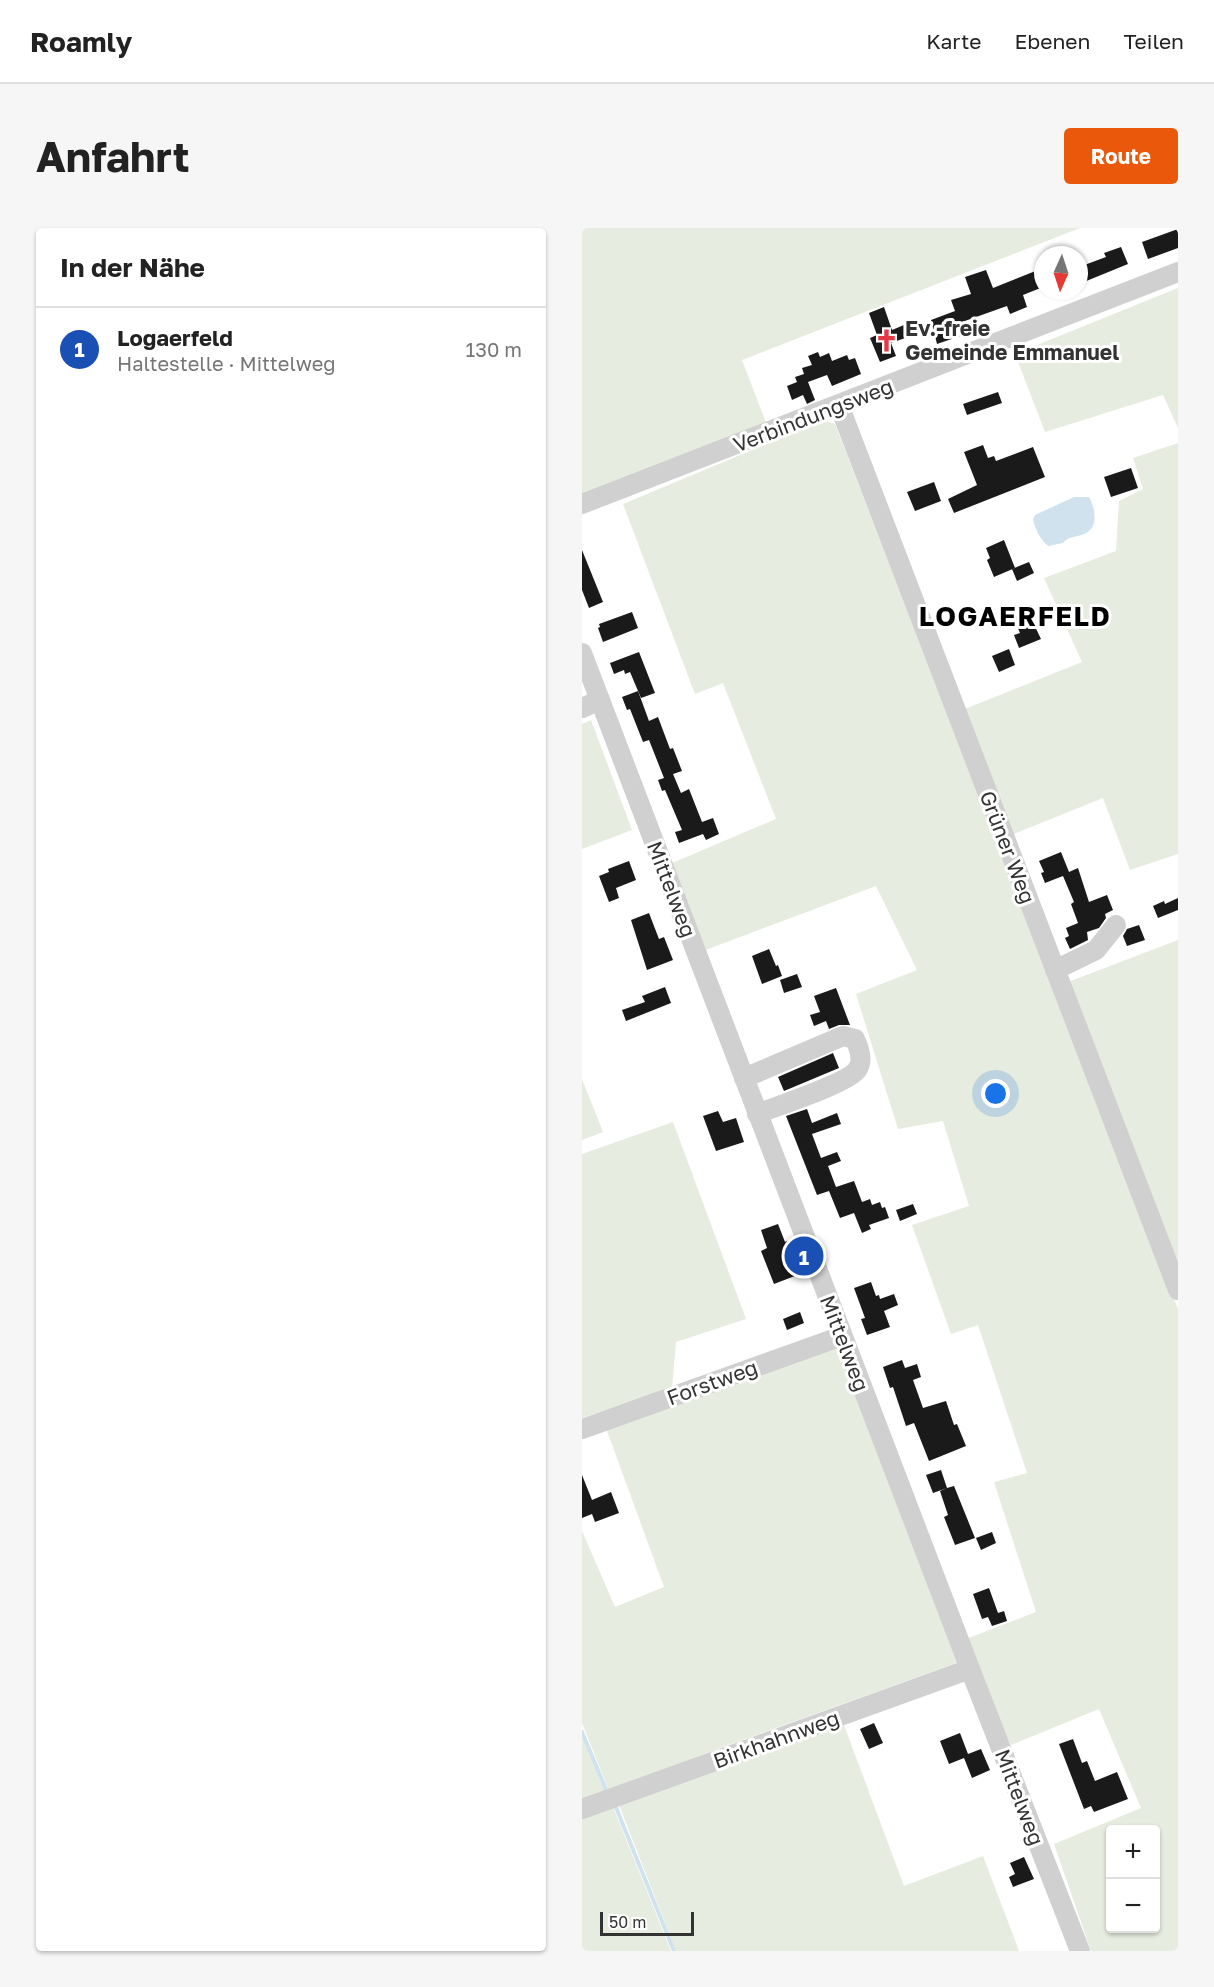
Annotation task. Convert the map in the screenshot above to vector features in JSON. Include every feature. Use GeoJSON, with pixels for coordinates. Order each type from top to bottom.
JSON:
{"type":"FeatureCollection","features":[{"type":"Feature","properties":{"kind":"street","name":"Verbindungsweg"},"geometry":{"type":"LineString","coordinates":[[582,504],[1178,272]]}},
{"type":"Feature","properties":{"kind":"street","name":"Grüner Weg"},"geometry":{"type":"LineString","coordinates":[[839,405],[1178,1290]]}},
{"type":"Feature","properties":{"kind":"street","name":"Mittelweg"},"geometry":{"type":"LineString","coordinates":[[582,653],[591,704],[744,1078],[1080,1951]]}},
{"type":"Feature","properties":{"kind":"street"},"geometry":{"type":"LineString","coordinates":[[1055,970],[1096,950],[1116,925]]}},
{"type":"Feature","properties":{"kind":"street"},"geometry":{"type":"LineString","coordinates":[[744,1078],[843,1036],[855,1039],[858,1045],[860,1063],[853,1074],[835,1084],[758,1114]]}},
{"type":"Feature","properties":{"kind":"street","name":"Forstweg"},"geometry":{"type":"LineString","coordinates":[[582,1429],[842,1336]]}},
{"type":"Feature","properties":{"kind":"street","name":"Birkhahnweg"},"geometry":{"type":"LineString","coordinates":[[582,1809],[970,1669]]}},
{"type":"Feature","properties":{"kind":"shaded area"},"geometry":{"type":"Polygon","coordinates":[[[582,228],[1080,228],[742,360],[768,428],[582,495],[582,228]]]}},
{"type":"Feature","properties":{"kind":"shaded area"},"geometry":{"type":"Polygon","coordinates":[[[1178,288],[1178,428],[1163,395],[1045,432],[1015,354],[1178,288]]]}},
{"type":"Feature","properties":{"kind":"shaded area"},"geometry":{"type":"Polygon","coordinates":[[[824,420],[835,424],[1178,1309],[1178,1951],[1091,1951],[1054,1844],[1141,1808],[1099,1709],[1011,1745],[980,1677],[966,1639],[1036,1612],[994,1482],[1027,1473],[978,1325],[951,1334],[912,1225],[969,1206],[943,1121],[898,1129],[856,994],[917,970],[876,886],[703,951],[672,863],[776,819],[723,683],[695,694],[623,504],[824,420]]]}},
{"type":"Feature","properties":{"kind":"shaded area"},"geometry":{"type":"Polygon","coordinates":[[[1178,443],[1178,854],[1130,870],[1103,798],[1011,835],[965,709],[1082,662],[1044,578],[1116,551],[1119,501],[1143,489],[1133,458],[1178,443]]]}},
{"type":"Feature","properties":{"kind":"shaded area"},"geometry":{"type":"Polygon","coordinates":[[[591,720],[632,830],[582,849],[582,724],[591,720]]]}},
{"type":"Feature","properties":{"kind":"shaded area"},"geometry":{"type":"Polygon","coordinates":[[[1178,940],[1178,1265],[1068,982],[1178,940]]]}},
{"type":"Feature","properties":{"kind":"shaded area"},"geometry":{"type":"Polygon","coordinates":[[[582,1079],[603,1132],[582,1140],[582,1079]]]}},
{"type":"Feature","properties":{"kind":"shaded area"},"geometry":{"type":"Polygon","coordinates":[[[673,1122],[746,1319],[676,1342],[672,1388],[582,1418],[582,1154],[673,1122]]]}},
{"type":"Feature","properties":{"kind":"shaded area"},"geometry":{"type":"Polygon","coordinates":[[[840,1345],[959,1662],[723,1747],[609,1791],[582,1723],[582,1531],[615,1607],[664,1587],[606,1428],[840,1345]]]}},
{"type":"Feature","properties":{"kind":"shaded area"},"geometry":{"type":"Polygon","coordinates":[[[844,1725],[904,1886],[983,1856],[1019,1951],[676,1951],[619,1805],[844,1725]]]}},
{"type":"Feature","properties":{"kind":"shaded area"},"geometry":{"type":"Polygon","coordinates":[[[582,1737],[605,1792],[582,1800],[582,1737]]]}},
{"type":"Feature","properties":{"kind":"shaded area"},"geometry":{"type":"Polygon","coordinates":[[[613,1807],[671,1951],[582,1951],[582,1818],[613,1807]]]}},
{"type":"Feature","properties":{"kind":"water"},"geometry":{"type":"Polygon","coordinates":[[[1074,497],[1089,497],[1094,511],[1093,526],[1083,535],[1048,546],[1037,530],[1033,519],[1035,515],[1074,497]]]}},
{"type":"Feature","properties":{"kind":"building"},"geometry":{"type":"Polygon","coordinates":[[[1178,229],[1178,248],[1148,259],[1142,242],[1178,229]]]}},
{"type":"Feature","properties":{"kind":"building"},"geometry":{"type":"Polygon","coordinates":[[[1121,247],[1128,264],[1088,280],[1088,264],[1106,257],[1104,253],[1121,247]]]}},
{"type":"Feature","properties":{"kind":"building"},"geometry":{"type":"Polygon","coordinates":[[[986,270],[993,288],[1034,272],[1034,291],[1023,295],[1027,307],[1010,314],[1007,306],[962,322],[966,334],[937,344],[931,320],[955,311],[951,300],[971,294],[965,277],[986,270]]]}},
{"type":"Feature","properties":{"kind":"building"},"geometry":{"type":"Polygon","coordinates":[[[884,307],[892,330],[904,325],[908,337],[891,343],[896,356],[880,362],[870,338],[877,335],[869,313],[884,307]]]}},
{"type":"Feature","properties":{"kind":"building"},"geometry":{"type":"Polygon","coordinates":[[[818,352],[820,357],[829,353],[832,361],[847,355],[849,360],[855,358],[861,374],[832,386],[827,375],[808,382],[815,400],[807,404],[803,395],[792,400],[787,386],[797,382],[795,377],[804,374],[802,368],[812,365],[808,356],[818,352]]]}},
{"type":"Feature","properties":{"kind":"building"},"geometry":{"type":"Polygon","coordinates":[[[998,392],[1002,403],[967,415],[963,404],[998,392]]]}},
{"type":"Feature","properties":{"kind":"building"},"geometry":{"type":"Polygon","coordinates":[[[983,445],[988,458],[994,456],[996,461],[1033,447],[1045,477],[954,513],[948,499],[977,485],[964,452],[983,445]]]}},
{"type":"Feature","properties":{"kind":"building"},"geometry":{"type":"Polygon","coordinates":[[[1131,468],[1138,488],[1111,497],[1104,477],[1131,468]]]}},
{"type":"Feature","properties":{"kind":"building"},"geometry":{"type":"Polygon","coordinates":[[[934,482],[941,501],[915,511],[907,492],[934,482]]]}},
{"type":"Feature","properties":{"kind":"building"},"geometry":{"type":"Polygon","coordinates":[[[1004,540],[1015,568],[994,577],[987,560],[990,558],[986,548],[1004,540]]]}},
{"type":"Feature","properties":{"kind":"building"},"geometry":{"type":"Polygon","coordinates":[[[582,550],[603,602],[589,608],[582,590],[582,550]]]}},
{"type":"Feature","properties":{"kind":"building"},"geometry":{"type":"Polygon","coordinates":[[[1029,562],[1034,573],[1017,581],[1012,569],[1029,562]]]}},
{"type":"Feature","properties":{"kind":"building"},"geometry":{"type":"Polygon","coordinates":[[[632,612],[638,628],[603,642],[598,628],[599,624],[632,612]]]}},
{"type":"Feature","properties":{"kind":"building"},"geometry":{"type":"Polygon","coordinates":[[[1028,612],[1041,639],[1019,648],[1014,635],[1020,633],[1013,617],[1028,612]]]}},
{"type":"Feature","properties":{"kind":"building"},"geometry":{"type":"Polygon","coordinates":[[[1009,649],[1015,665],[999,672],[992,656],[1009,649]]]}},
{"type":"Feature","properties":{"kind":"building"},"geometry":{"type":"Polygon","coordinates":[[[639,652],[655,693],[641,698],[630,672],[625,674],[624,670],[614,674],[610,663],[639,652]]]}},
{"type":"Feature","properties":{"kind":"building"},"geometry":{"type":"Polygon","coordinates":[[[638,691],[649,721],[658,717],[670,749],[673,748],[682,771],[673,774],[681,793],[689,789],[702,822],[713,818],[719,834],[706,840],[703,834],[679,843],[675,832],[682,830],[665,790],[662,791],[658,780],[664,778],[649,740],[643,742],[630,709],[627,710],[622,697],[638,691]]]}},
{"type":"Feature","properties":{"kind":"building"},"geometry":{"type":"Polygon","coordinates":[[[1061,852],[1069,872],[1078,868],[1089,902],[1107,895],[1113,910],[1105,914],[1106,918],[1099,928],[1087,932],[1088,940],[1070,949],[1065,938],[1069,936],[1066,928],[1078,923],[1071,904],[1074,902],[1063,876],[1045,883],[1041,873],[1044,872],[1039,861],[1061,852]]]}},
{"type":"Feature","properties":{"kind":"building"},"geometry":{"type":"Polygon","coordinates":[[[629,861],[636,880],[616,888],[619,898],[609,902],[599,876],[609,872],[608,869],[629,861]]]}},
{"type":"Feature","properties":{"kind":"building"},"geometry":{"type":"Polygon","coordinates":[[[1178,898],[1178,910],[1158,918],[1153,906],[1178,898]]]}},
{"type":"Feature","properties":{"kind":"building"},"geometry":{"type":"Polygon","coordinates":[[[649,913],[659,939],[664,937],[673,960],[647,970],[631,920],[649,913]]]}},
{"type":"Feature","properties":{"kind":"building"},"geometry":{"type":"Polygon","coordinates":[[[1139,925],[1145,940],[1127,946],[1123,936],[1127,929],[1139,925]]]}},
{"type":"Feature","properties":{"kind":"building"},"geometry":{"type":"Polygon","coordinates":[[[769,949],[782,976],[762,984],[752,956],[769,949]]]}},
{"type":"Feature","properties":{"kind":"building"},"geometry":{"type":"Polygon","coordinates":[[[797,974],[802,987],[784,993],[780,980],[797,974]]]}},
{"type":"Feature","properties":{"kind":"building"},"geometry":{"type":"Polygon","coordinates":[[[665,987],[671,1003],[626,1021],[622,1010],[645,1002],[642,996],[665,987]]]}},
{"type":"Feature","properties":{"kind":"building"},"geometry":{"type":"Polygon","coordinates":[[[836,988],[850,1025],[839,1025],[829,1029],[826,1021],[814,1026],[810,1015],[820,1012],[814,996],[836,988]]]}},
{"type":"Feature","properties":{"kind":"building"},"geometry":{"type":"Polygon","coordinates":[[[833,1053],[839,1068],[784,1091],[778,1077],[833,1053]]]}},
{"type":"Feature","properties":{"kind":"building"},"geometry":{"type":"Polygon","coordinates":[[[807,1109],[812,1123],[837,1113],[841,1124],[812,1134],[821,1158],[837,1152],[841,1161],[828,1166],[836,1187],[854,1181],[862,1202],[870,1199],[872,1205],[880,1202],[882,1208],[885,1207],[889,1218],[869,1225],[871,1229],[862,1233],[854,1213],[840,1218],[829,1191],[817,1195],[786,1116],[807,1109]]]}},
{"type":"Feature","properties":{"kind":"building"},"geometry":{"type":"Polygon","coordinates":[[[718,1111],[723,1122],[736,1118],[744,1142],[716,1151],[703,1116],[718,1111]]]}},
{"type":"Feature","properties":{"kind":"building"},"geometry":{"type":"Polygon","coordinates":[[[913,1204],[917,1214],[900,1221],[896,1210],[913,1204]]]}},
{"type":"Feature","properties":{"kind":"building"},"geometry":{"type":"Polygon","coordinates":[[[778,1224],[800,1274],[774,1284],[761,1251],[767,1248],[761,1230],[778,1224]]]}},
{"type":"Feature","properties":{"kind":"building"},"geometry":{"type":"Polygon","coordinates":[[[871,1282],[876,1296],[879,1295],[880,1299],[894,1294],[898,1305],[884,1311],[890,1327],[867,1335],[861,1319],[865,1318],[854,1288],[871,1282]]]}},
{"type":"Feature","properties":{"kind":"building"},"geometry":{"type":"Polygon","coordinates":[[[800,1312],[804,1323],[787,1330],[783,1319],[800,1312]]]}},
{"type":"Feature","properties":{"kind":"building"},"geometry":{"type":"Polygon","coordinates":[[[902,1360],[905,1368],[917,1364],[921,1377],[913,1380],[923,1408],[946,1401],[954,1425],[957,1424],[966,1446],[929,1461],[914,1423],[906,1426],[893,1387],[890,1388],[883,1367],[902,1360]]]}},
{"type":"Feature","properties":{"kind":"building"},"geometry":{"type":"Polygon","coordinates":[[[941,1470],[947,1488],[933,1493],[926,1475],[941,1470]]]}},
{"type":"Feature","properties":{"kind":"building"},"geometry":{"type":"Polygon","coordinates":[[[582,1475],[592,1500],[611,1492],[619,1513],[595,1522],[592,1514],[582,1518],[582,1475]]]}},
{"type":"Feature","properties":{"kind":"building"},"geometry":{"type":"Polygon","coordinates":[[[954,1486],[975,1538],[955,1545],[944,1517],[948,1515],[940,1491],[954,1486]]]}},
{"type":"Feature","properties":{"kind":"building"},"geometry":{"type":"Polygon","coordinates":[[[992,1532],[996,1543],[981,1550],[976,1538],[992,1532]]]}},
{"type":"Feature","properties":{"kind":"building"},"geometry":{"type":"Polygon","coordinates":[[[989,1588],[998,1613],[1004,1611],[1007,1621],[992,1626],[988,1617],[982,1619],[973,1594],[989,1588]]]}},
{"type":"Feature","properties":{"kind":"building"},"geometry":{"type":"Polygon","coordinates":[[[874,1723],[883,1743],[869,1749],[860,1729],[874,1723]]]}},
{"type":"Feature","properties":{"kind":"building"},"geometry":{"type":"Polygon","coordinates":[[[960,1733],[968,1754],[981,1749],[990,1770],[972,1778],[964,1758],[949,1764],[940,1741],[960,1733]]]}},
{"type":"Feature","properties":{"kind":"building"},"geometry":{"type":"Polygon","coordinates":[[[1073,1739],[1082,1763],[1087,1761],[1095,1781],[1117,1772],[1128,1799],[1094,1812],[1091,1806],[1084,1809],[1059,1744],[1073,1739]]]}},
{"type":"Feature","properties":{"kind":"building"},"geometry":{"type":"Polygon","coordinates":[[[1024,1857],[1034,1879],[1013,1887],[1009,1877],[1015,1874],[1010,1863],[1024,1857]]]}},
{"type":"Feature","properties":{"kind":"waterway"},"geometry":{"type":"LineString","coordinates":[[582,1732],[607,1792]]}},
{"type":"Feature","properties":{"kind":"waterway"},"geometry":{"type":"LineString","coordinates":[[615,1805],[674,1951]]}},
{"type":"Feature","properties":{"kind":"place","name":"Ev.-freie Gemeinde Emmanuel"},"geometry":{"type":"Point","coordinates":[887,340]}},
{"type":"Feature","properties":{"kind":"place","name":"Logaerfeld"},"geometry":{"type":"Point","coordinates":[804,1256]}},
{"type":"Feature","properties":{"kind":"district","name":"LOGAERFELD"},"geometry":{"type":"Point","coordinates":[1015,616]}}]}
